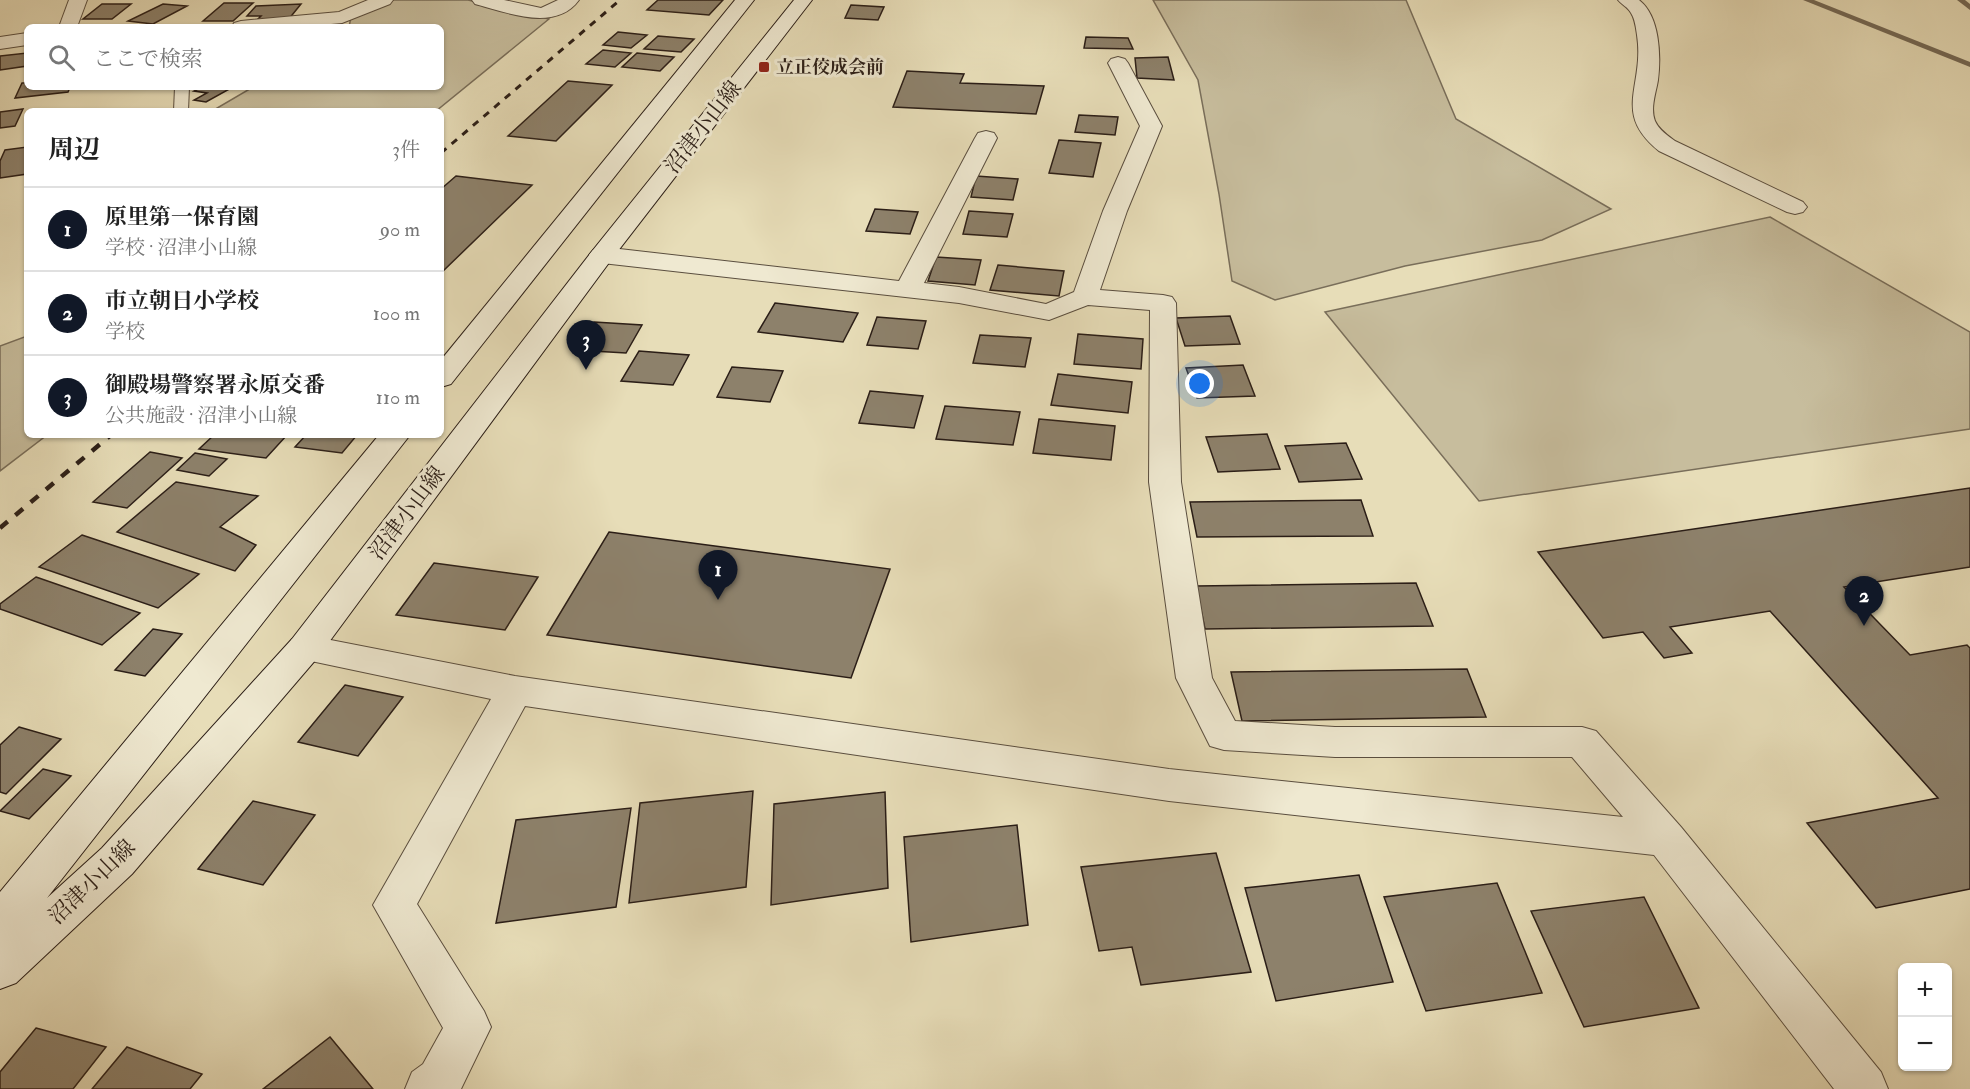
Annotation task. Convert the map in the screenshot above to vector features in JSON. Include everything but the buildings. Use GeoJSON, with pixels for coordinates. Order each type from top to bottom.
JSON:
{"type":"FeatureCollection","features":[{"type":"Feature","properties":{"kind":"street"},"geometry":{"type":"LineString","coordinates":[[69,24],[78,0]]}},
{"type":"Feature","properties":{"kind":"street"},"geometry":{"type":"LineString","coordinates":[[271,24],[342,17],[384,0]]}},
{"type":"Feature","properties":{"kind":"street"},"geometry":{"type":"LineString","coordinates":[[481,0],[541,14],[554,11],[570,0]]}},
{"type":"Feature","properties":{"kind":"street","name":"沼津小山線"},"geometry":{"type":"LineString","coordinates":[[444,374],[745,0]]}},
{"type":"Feature","properties":{"kind":"street","name":"沼津小山線"},"geometry":{"type":"LineString","coordinates":[[0,968],[117,861],[305,648],[602,255],[803,0]]}},
{"type":"Feature","properties":{"kind":"street"},"geometry":{"type":"LineString","coordinates":[[1627,0],[1638,8],[1646,25],[1649,67],[1642,99],[1643,112],[1647,126],[1655,138],[1667,146],[1795,207]]}},
{"type":"Feature","properties":{"kind":"street"},"geometry":{"type":"LineString","coordinates":[[0,43],[24,39]]}},
{"type":"Feature","properties":{"kind":"street"},"geometry":{"type":"LineString","coordinates":[[1085,297],[1115,211],[1151,126],[1118,63]]}},
{"type":"Feature","properties":{"kind":"street"},"geometry":{"type":"LineString","coordinates":[[908,289],[986,138]]}},
{"type":"Feature","properties":{"kind":"street"},"geometry":{"type":"LineString","coordinates":[[602,255],[959,295],[1049,312],[1085,297],[1163,303],[1165,482],[1194,678],[1224,735],[1335,742],[1582,741],[1666,839],[1864,1089]]}},
{"type":"Feature","properties":{"kind":"street","name":"沼津小山線"},"geometry":{"type":"LineString","coordinates":[[0,924],[393,438]]}},
{"type":"Feature","properties":{"kind":"street"},"geometry":{"type":"LineString","coordinates":[[305,648],[515,690],[1169,785],[1666,839]]}},
{"type":"Feature","properties":{"kind":"street"},"geometry":{"type":"LineString","coordinates":[[429,1089],[440,1081],[468,1027],[394,905],[515,690]]}},
{"type":"Feature","properties":{"kind":"lane"},"geometry":{"type":"LineString","coordinates":[[181,108],[182,90]]}},
{"type":"Feature","properties":{"kind":"shaded area"},"geometry":{"type":"Polygon","coordinates":[[[389,0],[468,0],[549,19],[440,108],[217,108],[248,90],[444,90],[444,24],[350,24],[351,17],[389,0]]]}},
{"type":"Feature","properties":{"kind":"shaded area"},"geometry":{"type":"Polygon","coordinates":[[[1153,0],[1406,0],[1456,119],[1611,209],[1542,240],[1405,266],[1275,300],[1232,281],[1198,80],[1153,0]]]}},
{"type":"Feature","properties":{"kind":"shaded area"},"geometry":{"type":"Polygon","coordinates":[[[1770,217],[1970,332],[1970,429],[1479,501],[1325,312],[1770,217]]]}},
{"type":"Feature","properties":{"kind":"shaded area"},"geometry":{"type":"Polygon","coordinates":[[[24,337],[24,438],[43,438],[0,471],[0,346],[24,337]]]}},
{"type":"Feature","properties":{"kind":"waterway"},"geometry":{"type":"LineString","coordinates":[[1807,0],[1970,65]]}},
{"type":"Feature","properties":{"kind":"waterway"},"geometry":{"type":"LineString","coordinates":[[1961,0],[1970,8]]}},
{"type":"Feature","properties":{"kind":"railway"},"geometry":{"type":"LineString","coordinates":[[444,150],[620,0]]}},
{"type":"Feature","properties":{"kind":"railway"},"geometry":{"type":"LineString","coordinates":[[0,528],[107,438]]}},
{"type":"Feature","properties":{"kind":"place","name":"立正佼成会前"},"geometry":{"type":"Point","coordinates":[764,67]}},
{"type":"Feature","properties":{"kind":"place","name":"御殿場警察署永原交番"},"geometry":{"type":"Point","coordinates":[586,370]}},
{"type":"Feature","properties":{"kind":"place","name":"原里第一保育園"},"geometry":{"type":"Point","coordinates":[718,600]}},
{"type":"Feature","properties":{"kind":"place","name":"市立朝日小学校"},"geometry":{"type":"Point","coordinates":[1864,626]}}]}
